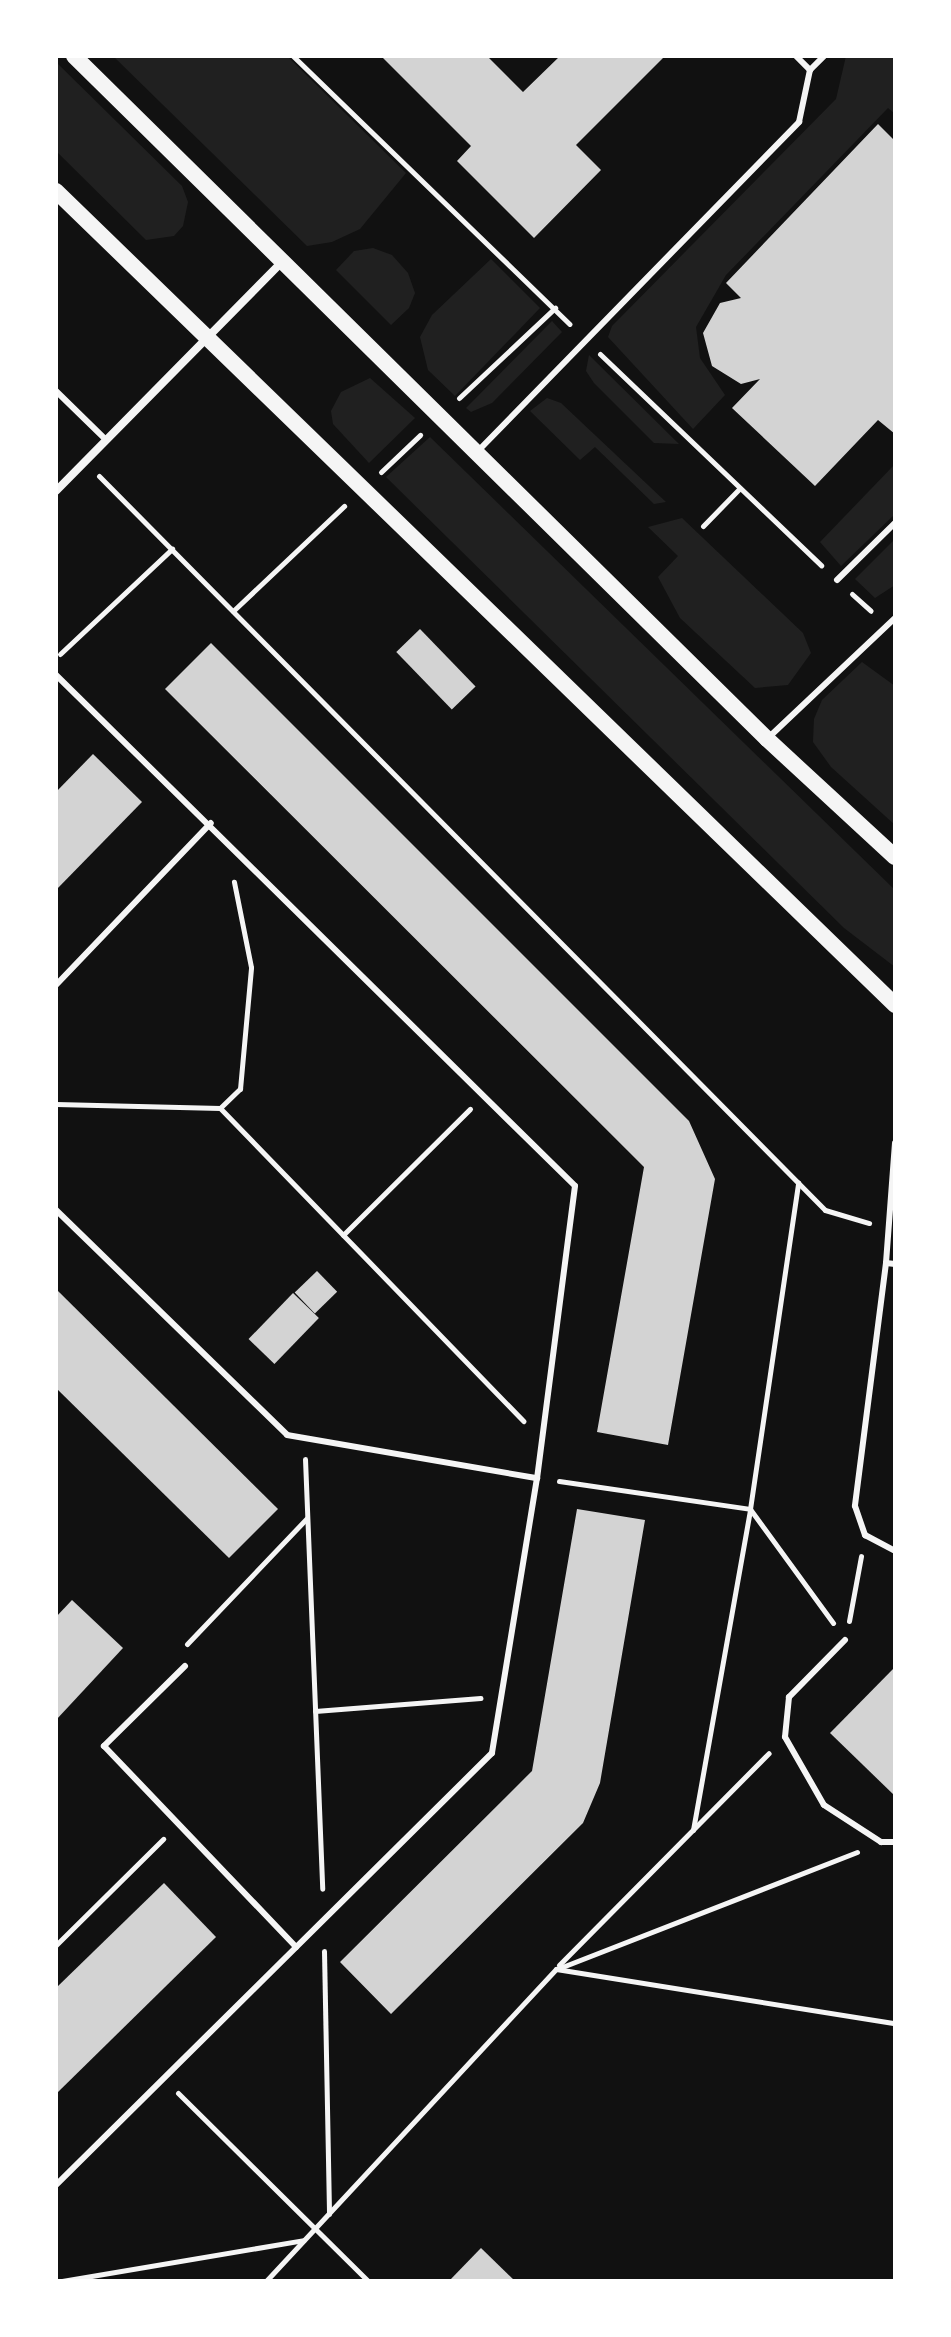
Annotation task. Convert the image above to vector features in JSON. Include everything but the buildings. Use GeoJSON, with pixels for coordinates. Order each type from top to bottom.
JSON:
{"type":"FeatureCollection","features":[{"type":"Feature","properties":{"kind":"main road"},"geometry":{"type":"LineString","coordinates":[[74,56],[767,739],[895,857]]}},
{"type":"Feature","properties":{"kind":"main road"},"geometry":{"type":"LineString","coordinates":[[56,191],[895,1005]]}},
{"type":"Feature","properties":{"kind":"street"},"geometry":{"type":"LineString","coordinates":[[56,491],[282,262]]}},
{"type":"Feature","properties":{"kind":"lane"},"geometry":{"type":"LineString","coordinates":[[796,56],[810,70]]}},
{"type":"Feature","properties":{"kind":"lane"},"geometry":{"type":"LineString","coordinates":[[476,452],[799,122],[810,70],[824,56]]}},
{"type":"Feature","properties":{"kind":"lane"},"geometry":{"type":"LineString","coordinates":[[56,391],[106,440]]}},
{"type":"Feature","properties":{"kind":"lane"},"geometry":{"type":"LineString","coordinates":[[837,580],[895,523]]}},
{"type":"Feature","properties":{"kind":"lane"},"geometry":{"type":"LineString","coordinates":[[767,739],[895,618]]}},
{"type":"Feature","properties":{"kind":"lane"},"geometry":{"type":"LineString","coordinates":[[56,675],[211,823],[575,1186],[537,1478],[492,1753],[56,2185]]}},
{"type":"Feature","properties":{"kind":"lane"},"geometry":{"type":"LineString","coordinates":[[56,985],[211,823]]}},
{"type":"Feature","properties":{"kind":"lane"},"geometry":{"type":"LineString","coordinates":[[895,1143],[886,1263],[855,1506],[865,1535],[895,1551]]}},
{"type":"Feature","properties":{"kind":"lane"},"geometry":{"type":"LineString","coordinates":[[56,1210],[287,1435],[537,1478]]}},
{"type":"Feature","properties":{"kind":"lane"},"geometry":{"type":"LineString","coordinates":[[886,1263],[895,1264]]}},
{"type":"Feature","properties":{"kind":"lane"},"geometry":{"type":"LineString","coordinates":[[845,1640],[789,1697],[785,1737],[824,1805],[881,1842],[895,1842]]}},
{"type":"Feature","properties":{"kind":"lane"},"geometry":{"type":"LineString","coordinates":[[185,1666],[104,1746],[296,1947]]}},
{"type":"Feature","properties":{"kind":"path"},"geometry":{"type":"LineString","coordinates":[[233,611],[555,308]]}},
{"type":"Feature","properties":{"kind":"path"},"geometry":{"type":"LineString","coordinates":[[85,462],[825,1210],[887,1228]]}},
{"type":"Feature","properties":{"kind":"path"},"geometry":{"type":"LineString","coordinates":[[703,526],[739,489]]}},
{"type":"Feature","properties":{"kind":"path"},"geometry":{"type":"LineString","coordinates":[[56,658],[172,549]]}},
{"type":"Feature","properties":{"kind":"path"},"geometry":{"type":"LineString","coordinates":[[220,1108],[240,1089],[251,967],[225,838]]}},
{"type":"Feature","properties":{"kind":"path"},"geometry":{"type":"LineString","coordinates":[[343,1235],[484,1095]]}},
{"type":"Feature","properties":{"kind":"path"},"geometry":{"type":"LineString","coordinates":[[56,1104],[220,1108],[542,1440]]}},
{"type":"Feature","properties":{"kind":"path"},"geometry":{"type":"LineString","coordinates":[[693,1830],[750,1509],[798,1183]]}},
{"type":"Feature","properties":{"kind":"path"},"geometry":{"type":"LineString","coordinates":[[304,1438],[323,1920],[329,2214]]}},
{"type":"Feature","properties":{"kind":"path"},"geometry":{"type":"LineString","coordinates":[[537,1478],[750,1509],[845,1640]]}},
{"type":"Feature","properties":{"kind":"path"},"geometry":{"type":"LineString","coordinates":[[185,1666],[187,1641],[307,1518]]}},
{"type":"Feature","properties":{"kind":"path"},"geometry":{"type":"LineString","coordinates":[[845,1640],[865,1535]]}},
{"type":"Feature","properties":{"kind":"path"},"geometry":{"type":"LineString","coordinates":[[315,1711],[501,1697]]}},
{"type":"Feature","properties":{"kind":"path"},"geometry":{"type":"LineString","coordinates":[[266,2281],[556,1969],[785,1737]]}},
{"type":"Feature","properties":{"kind":"path"},"geometry":{"type":"LineString","coordinates":[[56,1945],[178,1824]]}},
{"type":"Feature","properties":{"kind":"path"},"geometry":{"type":"LineString","coordinates":[[556,1969],[881,1842]]}},
{"type":"Feature","properties":{"kind":"path"},"geometry":{"type":"LineString","coordinates":[[556,1969],[895,2023]]}},
{"type":"Feature","properties":{"kind":"path"},"geometry":{"type":"LineString","coordinates":[[163,2078],[368,2281]]}},
{"type":"Feature","properties":{"kind":"path"},"geometry":{"type":"LineString","coordinates":[[62,2281],[304,2240]]}},
{"type":"Feature","properties":{"kind":"shaded area"},"geometry":{"type":"Polygon","coordinates":[[[113,56],[287,56],[406,173],[360,229],[332,242],[307,246],[113,56]]]}},
{"type":"Feature","properties":{"kind":"shaded area"},"geometry":{"type":"Polygon","coordinates":[[[846,56],[895,56],[895,114],[888,108],[726,275],[696,327],[700,358],[725,395],[693,429],[608,337],[612,326],[836,99],[846,56]]]}},
{"type":"Feature","properties":{"kind":"shaded area"},"geometry":{"type":"Polygon","coordinates":[[[56,62],[182,186],[188,202],[183,226],[174,236],[146,240],[56,151],[56,62]]]}},
{"type":"Feature","properties":{"kind":"shaded area"},"geometry":{"type":"Polygon","coordinates":[[[373,248],[392,255],[408,273],[415,293],[409,308],[391,325],[336,270],[354,251],[373,248]]]}},
{"type":"Feature","properties":{"kind":"shaded area"},"geometry":{"type":"Polygon","coordinates":[[[491,259],[540,308],[455,396],[428,370],[420,337],[432,315],[491,259]]]}},
{"type":"Feature","properties":{"kind":"shaded area"},"geometry":{"type":"Polygon","coordinates":[[[552,321],[562,332],[492,403],[471,412],[466,408],[552,321]]]}},
{"type":"Feature","properties":{"kind":"shaded area"},"geometry":{"type":"Polygon","coordinates":[[[589,355],[679,444],[654,443],[594,383],[586,371],[589,355]]]}},
{"type":"Feature","properties":{"kind":"shaded area"},"geometry":{"type":"Polygon","coordinates":[[[370,378],[415,418],[369,463],[333,424],[331,411],[341,392],[370,378]]]}},
{"type":"Feature","properties":{"kind":"shaded area"},"geometry":{"type":"Polygon","coordinates":[[[547,398],[561,403],[666,502],[654,504],[595,447],[580,460],[530,411],[547,398]]]}},
{"type":"Feature","properties":{"kind":"shaded area"},"geometry":{"type":"Polygon","coordinates":[[[430,437],[895,890],[895,967],[844,928],[386,477],[430,437]]]}},
{"type":"Feature","properties":{"kind":"shaded area"},"geometry":{"type":"Polygon","coordinates":[[[895,464],[895,514],[841,566],[820,542],[895,464]]]}},
{"type":"Feature","properties":{"kind":"shaded area"},"geometry":{"type":"Polygon","coordinates":[[[682,518],[803,633],[811,653],[788,685],[755,688],[680,618],[658,577],[678,556],[648,527],[682,518]]]}},
{"type":"Feature","properties":{"kind":"shaded area"},"geometry":{"type":"Polygon","coordinates":[[[895,539],[895,585],[875,598],[855,579],[895,539]]]}},
{"type":"Feature","properties":{"kind":"shaded area"},"geometry":{"type":"Polygon","coordinates":[[[862,662],[895,686],[895,825],[831,767],[813,742],[814,719],[822,700],[862,662]]]}}]}
